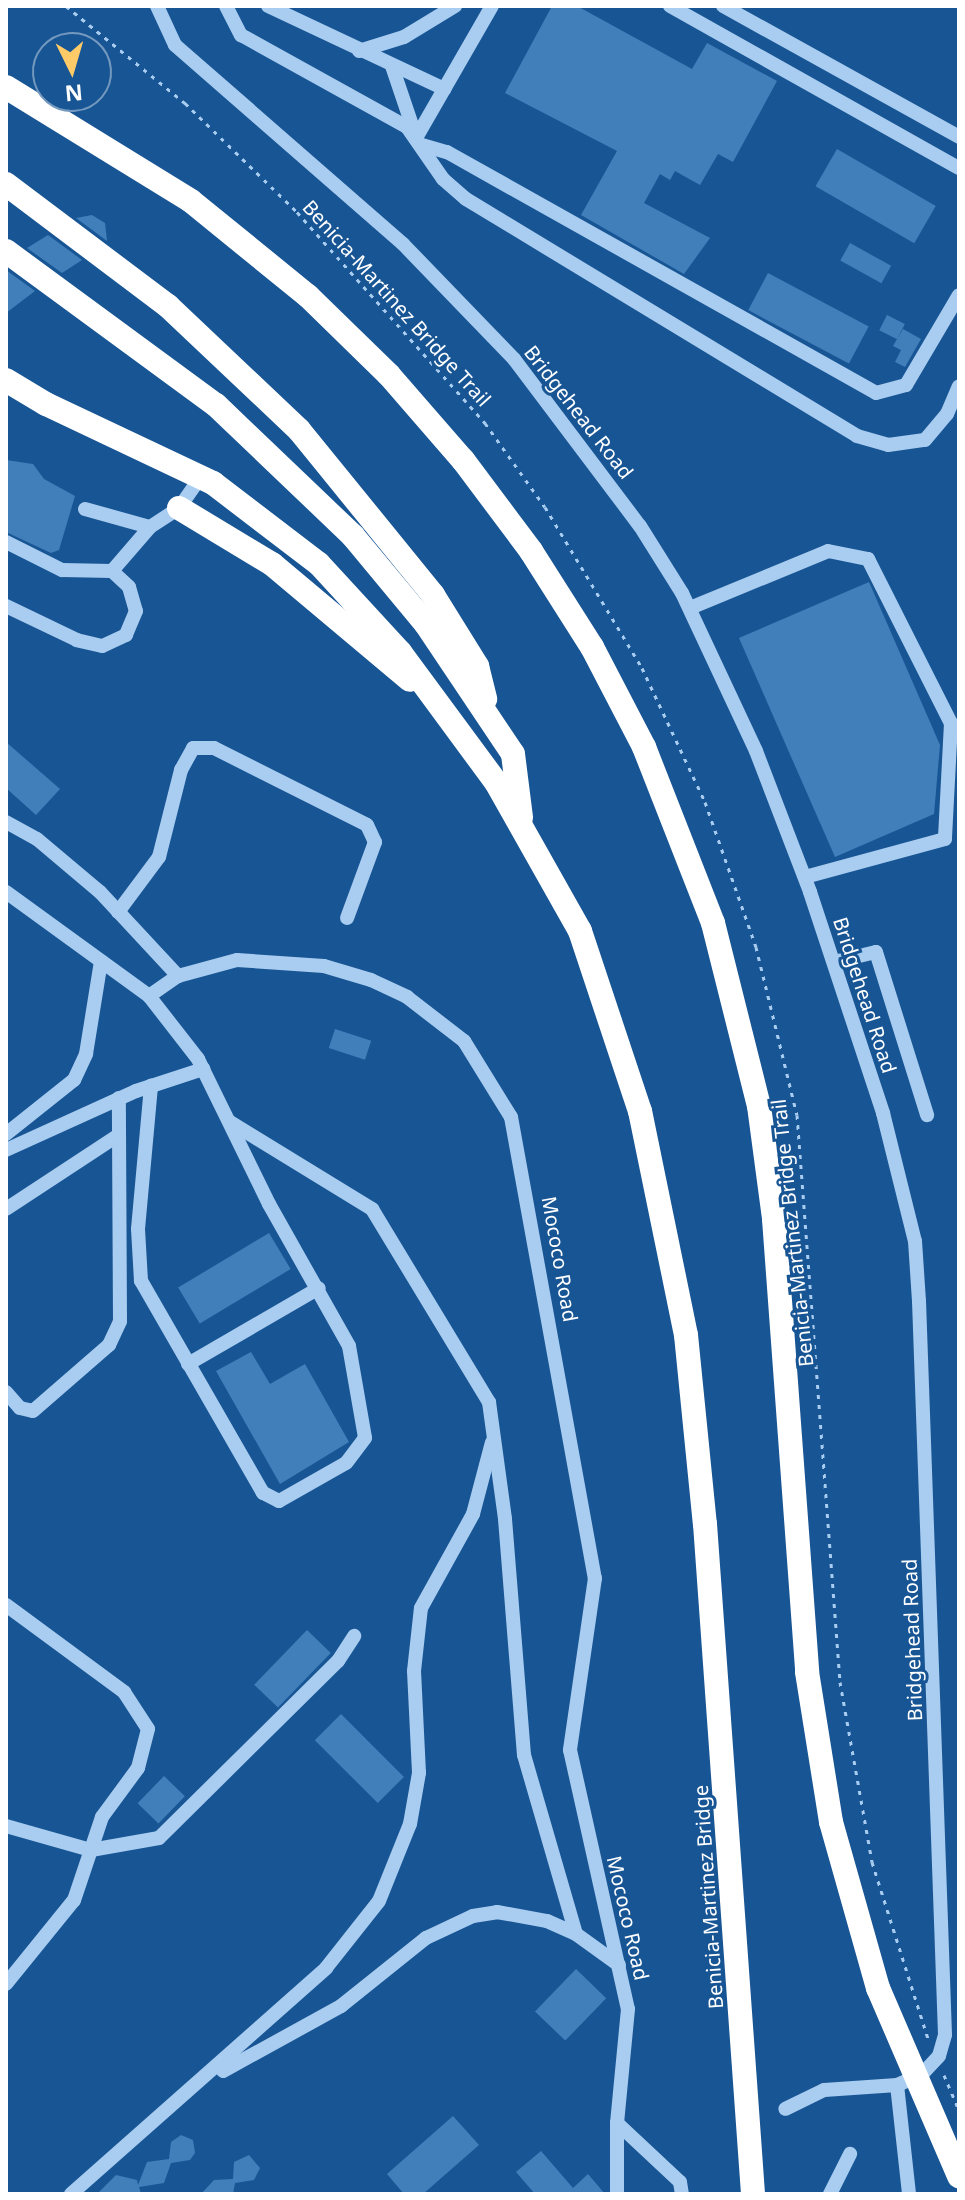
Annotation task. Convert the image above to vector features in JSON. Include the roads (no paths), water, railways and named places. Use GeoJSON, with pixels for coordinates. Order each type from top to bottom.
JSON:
{"type":"FeatureCollection","features":[{"type":"Feature","properties":{"kind":"highway"},"geometry":{"type":"LineString","coordinates":[[6,87],[128,159],[221,224],[308,296],[389,375],[463,460],[531,551],[592,647],[649,758],[713,923],[759,1106],[774,1219],[812,1710],[837,1847],[878,1988],[959,2176]]}},
{"type":"Feature","properties":{"kind":"highway"},"geometry":{"type":"LineString","coordinates":[[6,184],[186,321],[318,449],[401,550],[463,639],[477,666],[490,717]]}},
{"type":"Feature","properties":{"kind":"highway"},"geometry":{"type":"LineString","coordinates":[[6,251],[186,381],[301,481],[403,594],[513,754],[522,823]]}},
{"type":"Feature","properties":{"kind":"highway"},"geometry":{"type":"LineString","coordinates":[[6,380],[55,409],[201,476],[262,515],[319,564],[435,700],[522,823]]}},
{"type":"Feature","properties":{"kind":"highway"},"geometry":{"type":"LineString","coordinates":[[179,508],[272,564],[435,700]]}},
{"type":"Feature","properties":{"kind":"highway","name":"Benicia-Martinez Bridge"},"geometry":{"type":"LineString","coordinates":[[522,823],[580,931],[630,1075],[664,1210],[686,1335],[711,1596],[753,2194]]}},
{"type":"Feature","properties":{"kind":"street","name":"Bridgehead Road"},"geometry":{"type":"LineString","coordinates":[[157,6],[175,45],[403,244],[514,359],[640,526],[690,608],[756,751],[805,877],[901,1176],[915,1241],[919,1301],[947,2008],[939,2056],[922,2074],[897,2085],[824,2090],[785,2109]]}},
{"type":"Feature","properties":{"kind":"street"},"geometry":{"type":"LineString","coordinates":[[226,6],[241,35],[391,114],[419,142],[443,179],[501,223],[857,436],[888,445],[925,440],[947,414],[959,386]]}},
{"type":"Feature","properties":{"kind":"street"},"geometry":{"type":"LineString","coordinates":[[268,6],[444,89]]}},
{"type":"Feature","properties":{"kind":"street"},"geometry":{"type":"LineString","coordinates":[[359,51],[404,37],[455,6]]}},
{"type":"Feature","properties":{"kind":"street"},"geometry":{"type":"LineString","coordinates":[[419,142],[444,89],[492,6]]}},
{"type":"Feature","properties":{"kind":"street"},"geometry":{"type":"LineString","coordinates":[[670,6],[959,168]]}},
{"type":"Feature","properties":{"kind":"street"},"geometry":{"type":"LineString","coordinates":[[723,6],[959,137]]}},
{"type":"Feature","properties":{"kind":"street"},"geometry":{"type":"LineString","coordinates":[[392,66],[419,142]]}},
{"type":"Feature","properties":{"kind":"street"},"geometry":{"type":"LineString","coordinates":[[419,142],[447,152],[876,393],[906,385],[959,295]]}},
{"type":"Feature","properties":{"kind":"street"},"geometry":{"type":"LineString","coordinates":[[112,571],[150,527],[179,508],[201,476]]}},
{"type":"Feature","properties":{"kind":"street"},"geometry":{"type":"LineString","coordinates":[[85,509],[150,527]]}},
{"type":"Feature","properties":{"kind":"street"},"geometry":{"type":"LineString","coordinates":[[6,542],[62,570],[112,571],[129,587],[136,611],[126,635],[112,645],[85,643],[6,606]]}},
{"type":"Feature","properties":{"kind":"street"},"geometry":{"type":"LineString","coordinates":[[690,608],[828,551],[868,559],[951,723],[945,839],[805,877]]}},
{"type":"Feature","properties":{"kind":"street"},"geometry":{"type":"LineString","coordinates":[[118,912],[159,857],[181,770],[193,748],[214,748],[367,825],[375,842],[347,918]]}},
{"type":"Feature","properties":{"kind":"street"},"geometry":{"type":"LineString","coordinates":[[6,822],[37,839],[118,912],[178,976]]}},
{"type":"Feature","properties":{"kind":"street"},"geometry":{"type":"LineString","coordinates":[[6,892],[149,996],[203,1069],[269,1204],[349,1346],[365,1438],[346,1463],[279,1501],[263,1493],[141,1281],[138,1229],[151,1086]]}},
{"type":"Feature","properties":{"kind":"street"},"geometry":{"type":"LineString","coordinates":[[834,962],[876,952],[927,1115]]}},
{"type":"Feature","properties":{"kind":"street"},"geometry":{"type":"LineString","coordinates":[[6,1134],[74,1080],[86,1054],[101,961]]}},
{"type":"Feature","properties":{"kind":"street","name":"Mococo Road"},"geometry":{"type":"LineString","coordinates":[[149,996],[178,976],[220,962],[280,961],[324,966],[371,980],[407,997],[464,1041],[511,1117],[526,1174],[595,1578],[570,1750],[628,2009],[617,2123],[617,2194]]}},
{"type":"Feature","properties":{"kind":"street"},"geometry":{"type":"LineString","coordinates":[[6,1150],[119,1098],[203,1069]]}},
{"type":"Feature","properties":{"kind":"street"},"geometry":{"type":"LineString","coordinates":[[6,1392],[20,1408],[33,1411],[109,1345],[120,1321],[119,1098]]}},
{"type":"Feature","properties":{"kind":"street"},"geometry":{"type":"LineString","coordinates":[[229,1122],[372,1209],[489,1402],[524,1755],[576,1934]]}},
{"type":"Feature","properties":{"kind":"street"},"geometry":{"type":"LineString","coordinates":[[6,1209],[117,1136]]}},
{"type":"Feature","properties":{"kind":"street"},"geometry":{"type":"LineString","coordinates":[[188,1364],[319,1288]]}},
{"type":"Feature","properties":{"kind":"street"},"geometry":{"type":"LineString","coordinates":[[71,2194],[203,2081],[355,1936],[392,1874],[410,1824],[419,1773],[414,1671],[421,1608],[473,1514],[494,1430]]}},
{"type":"Feature","properties":{"kind":"street"},"geometry":{"type":"LineString","coordinates":[[6,1605],[124,1692],[148,1729],[138,1768],[102,1817],[74,1900],[6,1984]]}},
{"type":"Feature","properties":{"kind":"street"},"geometry":{"type":"LineString","coordinates":[[6,1826],[91,1850],[159,1838],[338,1661],[354,1636]]}},
{"type":"Feature","properties":{"kind":"street"},"geometry":{"type":"LineString","coordinates":[[203,2081],[341,2006],[449,1925],[497,1912],[547,1921],[576,1934],[619,1965]]}},
{"type":"Feature","properties":{"kind":"street"},"geometry":{"type":"LineString","coordinates":[[897,2085],[909,2194]]}},
{"type":"Feature","properties":{"kind":"street"},"geometry":{"type":"LineString","coordinates":[[617,2123],[680,2182],[682,2194]]}},
{"type":"Feature","properties":{"kind":"street"},"geometry":{"type":"LineString","coordinates":[[830,2194],[850,2154]]}}]}
